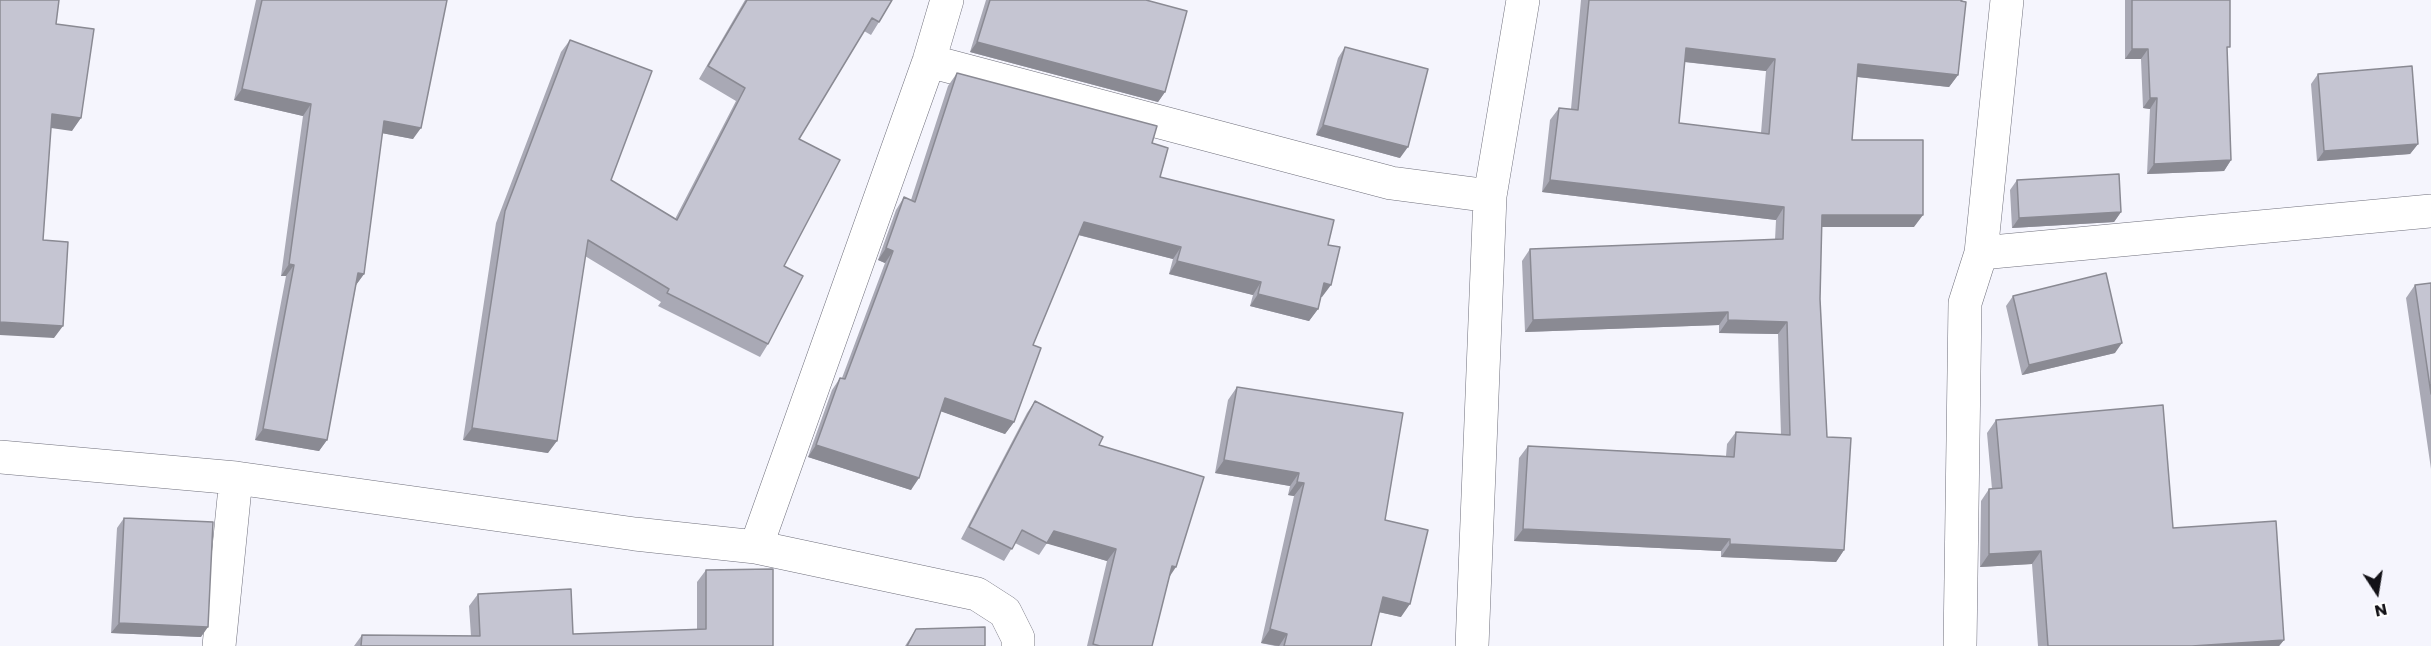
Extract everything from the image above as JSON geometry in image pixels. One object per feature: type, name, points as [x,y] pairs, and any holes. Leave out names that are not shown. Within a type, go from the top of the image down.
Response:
[{"type":"street","points":[[756,547],[929,60],[947,0]]},
{"type":"street","points":[[1472,646],[1490,196],[1523,0]]},
{"type":"street","points":[[1960,646],[1965,303],[1981,253],[2007,0]]},
{"type":"street","points":[[929,60],[1391,183],[1490,196]]},
{"type":"street","points":[[1981,253],[2431,211]]},
{"type":"street","points":[[0,457],[236,478],[635,534],[756,547],[977,594],[1005,612],[1018,638],[1018,646]]},
{"type":"street","points":[[219,646],[236,478]]},
{"type":"building","points":[[0,0],[59,0],[56,24],[94,29],[81,118],[52,114],[43,240],[68,242],[63,326],[0,322]]},
{"type":"building","points":[[262,0],[447,0],[421,128],[384,121],[364,274],[358,273],[327,440],[263,429],[294,265],[289,264],[311,104],[242,89]]},
{"type":"building","points":[[747,0],[892,0],[879,22],[872,18],[799,139],[840,160],[784,266],[803,276],[768,344],[667,293],[669,289],[588,240],[557,441],[472,428],[505,211],[570,40],[652,71],[611,180],[677,220],[745,88],[708,66]]},
{"type":"building","points":[[990,0],[1146,0],[1187,11],[1165,92],[977,42]]},
{"type":"building","points":[[1589,0],[1962,0],[1966,2],[1958,75],[1858,64],[1852,140],[1923,140],[1923,215],[1822,215],[1820,299],[1827,437],[1851,438],[1844,550],[1730,544],[1730,539],[1523,529],[1528,446],[1734,457],[1736,432],[1790,435],[1787,322],[1728,320],[1728,312],[1533,320],[1530,249],[1783,239],[1784,207],[1550,180],[1559,108],[1578,110]],"holes":[[[1686,48],[1775,59],[1769,134],[1679,123]]]},
{"type":"building","points":[[2132,0],[2230,0],[2230,47],[2227,47],[2231,160],[2154,164],[2157,98],[2150,98],[2148,49],[2132,49]]},
{"type":"building","points":[[1345,47],[1428,69],[1408,147],[1323,125]]},
{"type":"building","points":[[2412,66],[2418,144],[2324,151],[2318,74]]},
{"type":"building","points":[[957,73],[1157,126],[1152,143],[1168,148],[1160,177],[1334,220],[1328,245],[1340,247],[1331,285],[1324,283],[1318,309],[1258,294],[1261,282],[1177,261],[1181,247],[1084,222],[1033,345],[1041,348],[1014,422],[945,398],[919,478],[816,445],[840,378],[845,379],[893,251],[886,248],[904,197],[915,202]]},
{"type":"building","points":[[2119,174],[2121,212],[2019,218],[2017,180]]},
{"type":"building","points":[[2106,273],[2122,343],[2029,365],[2013,296]]},
{"type":"building","points":[[2431,283],[2431,394],[2415,285]]},
{"type":"building","points":[[1237,387],[1403,413],[1385,520],[1428,530],[1410,604],[1383,597],[1371,646],[1284,646],[1287,634],[1270,629],[1304,483],[1297,482],[1299,473],[1224,460]]},
{"type":"building","points":[[1035,401],[1103,437],[1099,445],[1204,477],[1176,567],[1172,566],[1152,646],[1093,644],[1116,549],[1054,531],[1047,543],[1022,530],[1012,549],[969,527]]},
{"type":"building","points":[[2163,405],[2173,528],[2276,521],[2284,640],[2192,646],[2048,646],[2041,551],[1989,554],[1989,489],[2002,488],[1996,420]]},
{"type":"building","points":[[124,518],[213,522],[208,627],[119,623]]},
{"type":"building","points":[[773,569],[773,646],[361,646],[362,635],[480,636],[478,594],[571,589],[573,634],[706,629],[706,570]]},
{"type":"building","points":[[985,627],[985,646],[907,646],[916,629]]}]
